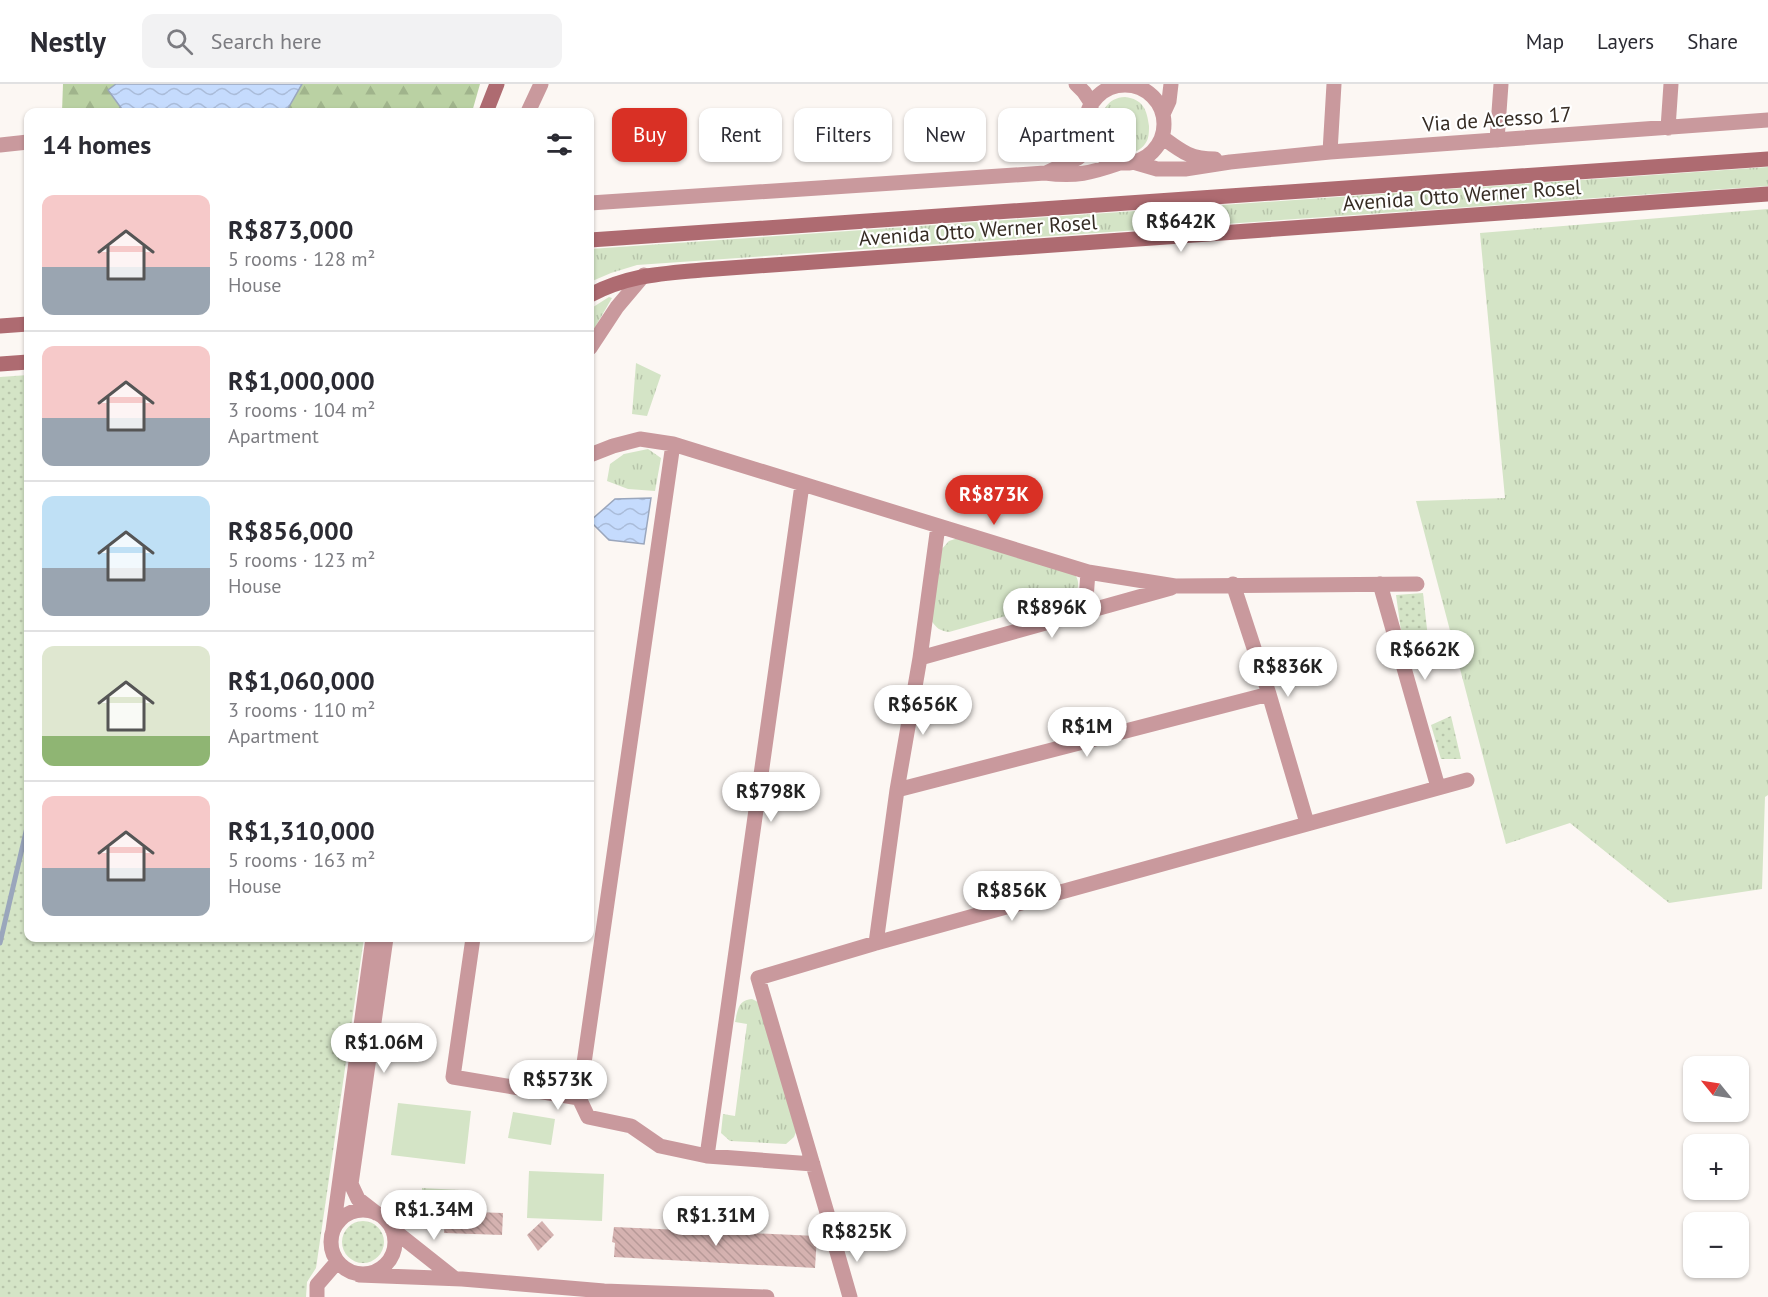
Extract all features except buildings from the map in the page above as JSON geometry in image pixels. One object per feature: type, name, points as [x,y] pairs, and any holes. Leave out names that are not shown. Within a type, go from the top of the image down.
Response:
[{"type":"street","points":[[488,108],[497,84]]},
{"type":"street","points":[[530,108],[541,84]]},
{"type":"street","points":[[1076,84],[1092,104]]},
{"type":"street","points":[[1163,114],[1169,101],[1171,84]]},
{"type":"street","points":[[1330,152],[1334,84]]},
{"type":"street","points":[[1497,140],[1502,84]]},
{"type":"street","points":[[1668,128],[1671,84]]},
{"type":"street","points":[[594,203],[1045,173],[1065,176],[1083,175],[1146,157],[1156,148],[1162,137],[1163,114],[1158,103],[1139,86],[1121,85],[1110,88],[1100,94],[1090,108]]},
{"type":"street","name":"Via de Acesso 17","points":[[1127,163],[1157,170],[1205,167],[1230,162],[1330,152],[1768,120]]},
{"type":"street","name":"Via de Acesso 17","points":[[1162,137],[1179,150],[1194,157],[1230,162]]},
{"type":"street","points":[[0,145],[24,142]]},
{"type":"street","name":"Avenida Otto Werner Rosel","points":[[594,240],[1768,159]]},
{"type":"street","points":[[1045,173],[1069,162]]},
{"type":"street","points":[[1121,162],[1127,163]]},
{"type":"street","name":"Avenida Otto Werner Rosel","points":[[594,293],[612,284],[644,275],[1768,194]]},
{"type":"street","points":[[594,343],[617,307],[644,275]]},
{"type":"street","points":[[0,326],[24,324]]},
{"type":"street","points":[[0,364],[24,362]]},
{"type":"street","points":[[594,453],[640,439],[673,444],[1088,572],[1175,586],[1417,584]]},
{"type":"street","points":[[673,444],[579,1098],[588,1117],[631,1126],[660,1146],[707,1156],[813,1164]]},
{"type":"street","points":[[707,1156],[802,485]]},
{"type":"street","points":[[876,943],[938,526]]},
{"type":"street","points":[[1084,612],[1088,572]]},
{"type":"street","points":[[1380,584],[1438,786]]},
{"type":"street","points":[[1233,585],[1269,694],[1307,823]]},
{"type":"street","points":[[920,658],[1175,586]]},
{"type":"street","points":[[897,790],[1269,694]]},
{"type":"street","points":[[731,984],[1438,786],[1467,780]]},
{"type":"street","points":[[372,942],[330,1241],[332,1252],[343,1268],[359,1275],[454,1278],[604,1294],[767,1297]]},
{"type":"street","points":[[385,942],[351,1184],[358,1199],[454,1278]]},
{"type":"street","points":[[472,942],[453,1077],[579,1098]]},
{"type":"street","points":[[758,978],[828,1216]]},
{"type":"street","points":[[333,1230],[346,1214],[366,1210],[376,1213]]},
{"type":"street","points":[[359,1275],[378,1271],[391,1257],[394,1248],[392,1229]]},
{"type":"street","points":[[833,1238],[850,1297]]},
{"type":"street","points":[[317,1297],[317,1285],[337,1262]]},
{"type":"green space","points":[[63,84],[480,84],[473,108],[62,108]]},
{"type":"green space","points":[[1125,97],[1136,100],[1143,106],[1147,115],[1148,138],[1145,144],[1136,151],[1136,108],[1106,108],[1117,98]]},
{"type":"green space","points":[[1768,167],[1768,186],[637,265],[594,280],[594,249]]},
{"type":"green space","points":[[1768,209],[1768,795],[1765,797],[1762,889],[1669,903],[1570,823],[1506,844],[1416,501],[1505,498],[1480,233]]},
{"type":"green space","points":[[609,297],[612,298],[594,329],[594,306]]},
{"type":"green space","points":[[636,363],[661,375],[647,416],[632,414]]},
{"type":"green space","points":[[24,375],[24,942],[363,942],[316,1268],[307,1282],[306,1297],[0,1297],[0,377]]},
{"type":"green space","points":[[648,449],[661,458],[655,491],[628,489],[607,481],[610,464],[624,454]]},
{"type":"green space","points":[[955,539],[1074,573],[1078,580],[1077,590],[1069,598],[949,632],[941,630],[931,620],[940,551],[949,541]]},
{"type":"green space","points":[[1423,593],[1428,638],[1402,638],[1396,595]]},
{"type":"green space","points":[[1451,716],[1461,759],[1441,759],[1431,725]]},
{"type":"green space","points":[[752,999],[760,1003],[796,1132],[786,1144],[730,1141],[721,1133],[723,1114],[735,1116],[747,1024],[735,1022],[737,1013],[744,1001]]},
{"type":"green space","points":[[398,1103],[471,1111],[465,1164],[391,1155]]},
{"type":"green space","points":[[513,1112],[555,1119],[551,1145],[508,1138]]},
{"type":"green space","points":[[529,1171],[604,1174],[602,1221],[527,1218]]},
{"type":"green space","points":[[422,1188],[460,1190],[460,1207],[423,1206]]},
{"type":"green space","points":[[363,1221],[378,1227],[384,1242],[378,1257],[363,1263],[348,1257],[342,1242],[348,1227]]},
{"type":"green space","points":[[883,1227],[887,1235],[883,1243],[876,1246],[861,1236],[865,1228]]},
{"type":"water","points":[[116,84],[302,84],[288,108],[121,108],[108,90]]},
{"type":"water","points":[[651,498],[644,544],[609,540],[594,525],[594,517],[615,499]]},
{"type":"waterway","points":[[0,943],[24,840]]}]
